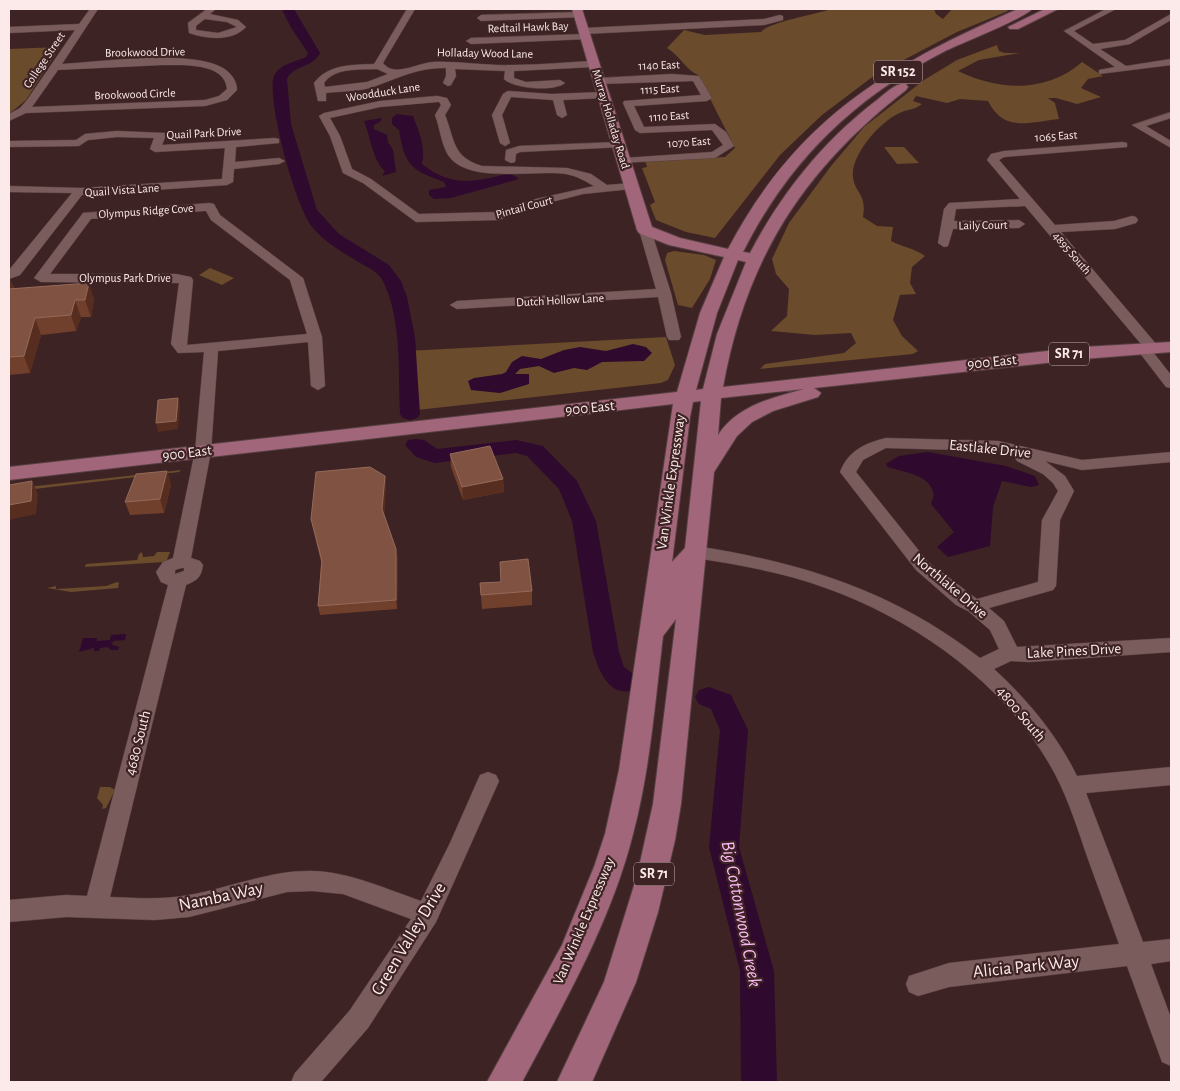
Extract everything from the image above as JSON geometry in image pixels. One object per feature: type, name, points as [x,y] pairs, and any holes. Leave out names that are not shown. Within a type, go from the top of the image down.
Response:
[{"type":"main road","name":"Van Winkle Expressway","points":[[504,1082],[574,953],[609,867],[631,778],[684,397],[708,311],[732,254],[770,189],[805,148],[839,115],[909,65],[958,40],[1027,9]]},
{"type":"main road","points":[[944,61],[1053,9]]},
{"type":"main road","name":"Murray Holladay Road","points":[[578,12],[645,230]]},
{"type":"main road","name":"Van Winkle Expressway","points":[[574,1082],[618,990],[640,926],[656,865],[666,804],[712,394],[733,308],[753,258],[782,208],[815,166],[880,102],[913,80]]},
{"type":"main road","points":[[645,230],[675,242],[753,258]]},
{"type":"main road","name":"900 East","points":[[9,473],[1038,357],[1171,347]]},
{"type":"main road","name":"SR 71","points":[[704,473],[729,433],[750,416],[768,406],[864,376]]},
{"type":"main road","points":[[651,635],[671,607],[675,580],[681,564],[695,552],[682,536],[679,517],[681,500],[673,466]]},
{"type":"street","name":"College Street","points":[[9,118],[24,110],[94,9]]},
{"type":"street","points":[[203,16],[229,20],[242,27],[236,31],[220,34],[199,34],[192,31],[191,25],[212,9]]},
{"type":"street","points":[[397,74],[378,66],[380,57],[411,9]]},
{"type":"street","points":[[1112,9],[1068,31],[1124,69]]},
{"type":"street","points":[[481,18],[578,12]]},
{"type":"street","points":[[1092,47],[1124,43],[1169,14]]},
{"type":"street","name":"Redtail Hawk Bay","points":[[471,41],[764,22],[780,18]]},
{"type":"street","points":[[9,30],[82,27]]},
{"type":"street","points":[[1102,72],[1171,62]]},
{"type":"street","name":"Brookwood Drive","points":[[55,67],[191,64],[217,69],[230,80]]},
{"type":"street","points":[[448,83],[451,76],[450,64]]},
{"type":"street","name":"Holladay Wood Lane","points":[[378,66],[332,73],[320,81],[321,95],[369,85],[413,68],[450,64],[512,68],[594,64]]},
{"type":"street","points":[[557,70],[560,83],[562,115]]},
{"type":"street","points":[[509,71],[509,79],[514,82],[528,84],[560,83]]},
{"type":"street","name":"1140 East","points":[[599,81],[696,78],[707,98]]},
{"type":"street","name":"Brookwood Circle","points":[[24,110],[205,103],[229,94],[232,86],[230,80]]},
{"type":"street","points":[[505,143],[497,115],[508,94],[560,97],[603,94]]},
{"type":"street","name":"1115 East","points":[[633,116],[628,103],[707,98]]},
{"type":"street","name":"Woodduck Lane","points":[[416,218],[367,181],[347,171],[335,136],[324,116],[380,104],[442,100],[446,105],[440,114],[452,148],[455,155],[467,166],[488,170],[560,169],[578,174],[604,188]]},
{"type":"street","points":[[1171,115],[1137,125],[1171,145]]},
{"type":"street","name":"1110 East","points":[[633,116],[640,130],[715,127]]},
{"type":"street","name":"1070 East","points":[[624,161],[716,155],[729,146],[715,127]]},
{"type":"street","name":"Quail Park Drive","points":[[9,144],[79,143],[86,136],[125,134],[161,136],[155,149],[275,141]]},
{"type":"street","name":"Quail Vista Lane","points":[[9,274],[16,272],[80,192],[228,182],[231,145]]},
{"type":"street","points":[[511,160],[510,152],[519,150],[619,145]]},
{"type":"street","name":"1065 East","points":[[993,158],[1004,154],[1123,145]]},
{"type":"street","name":"4895 South","points":[[993,158],[994,162],[1052,229],[1148,348],[1171,384]]},
{"type":"street","points":[[229,166],[279,161]]},
{"type":"street","name":"Pintail Court","points":[[416,218],[500,216],[540,201],[604,188],[631,186]]},
{"type":"street","points":[[9,189],[75,190],[80,192]]},
{"type":"street","points":[[944,243],[950,209],[954,206],[1028,202]]},
{"type":"street","name":"Olympus Ridge Cove","points":[[87,216],[210,206],[215,217],[296,278],[314,337],[318,386]]},
{"type":"street","name":"Olympus Park Drive","points":[[87,216],[41,278],[182,278],[188,283],[178,344],[183,350],[211,348]]},
{"type":"street","points":[[1052,229],[1111,226],[1132,220]]},
{"type":"street","name":"Laily Court","points":[[948,225],[1019,224]]},
{"type":"street","name":"Murray Holladay Road","points":[[645,230],[664,293],[674,337]]},
{"type":"street","name":"Dutch Hollow Lane","points":[[457,305],[664,293]]},
{"type":"street","points":[[211,348],[314,337]]},
{"type":"street","name":"4680 South","points":[[96,905],[180,571],[204,451],[211,348]]},
{"type":"street","name":"Eastlake Drive","points":[[848,472],[850,467],[866,450],[886,443],[915,442],[1021,450],[1070,464],[1082,465],[1171,456]]},
{"type":"street","points":[[971,446],[1034,462],[1053,474],[1065,486],[1066,491],[1051,520],[1047,586],[975,606]]},
{"type":"street","name":"Northlake Drive","points":[[848,472],[915,558],[963,600],[975,606],[997,626],[1011,654]]},
{"type":"street","name":"4800 South","points":[[695,552],[728,556],[770,565],[860,594],[919,623],[980,667],[1022,711],[1040,733],[1072,785],[1171,1053]]},
{"type":"street","name":"Lake Pines Drive","points":[[980,667],[1011,654],[1029,655],[1167,645]]},
{"type":"street","points":[[1072,785],[1171,776]]},
{"type":"street","name":"Green Valley Drive","points":[[304,1082],[359,1019],[411,944],[463,844],[488,781]]},
{"type":"street","name":"Namba Way","points":[[9,911],[96,905],[155,909],[189,906],[287,882],[312,881],[343,884],[428,914]]},
{"type":"street","name":"Alicia Park Way","points":[[918,984],[949,975],[1171,950]]},
{"type":"shaded area","points":[[831,9],[934,9],[936,14],[943,19],[952,9],[1006,9],[1008,11],[957,32],[875,75],[822,115],[780,155],[715,238],[686,232],[656,220],[650,205],[655,202],[642,168],[647,167],[645,161],[725,157],[735,148],[698,75],[667,48],[684,30],[705,35],[761,32],[772,25]]},
{"type":"shaded area","points":[[997,45],[999,51],[1020,53],[979,60],[958,71],[990,82],[1022,86],[1054,79],[1082,62],[1103,76],[1088,79],[1081,88],[1101,97],[1077,104],[1056,98],[1048,98],[1055,103],[1059,119],[1018,123],[1002,118],[994,111],[988,101],[960,99],[947,103],[916,96],[913,101],[922,104],[894,116],[885,122],[869,139],[853,168],[854,183],[862,198],[863,217],[877,226],[893,227],[891,241],[925,256],[912,267],[910,283],[916,294],[900,295],[893,320],[902,336],[918,351],[913,354],[760,369],[765,364],[844,353],[856,343],[851,333],[815,335],[771,331],[787,316],[789,289],[776,274],[772,259],[789,223],[831,166],[864,127],[924,80],[957,60]]},
{"type":"shaded area","points":[[60,47],[26,100],[9,114],[9,49]]},
{"type":"shaded area","points":[[397,114],[413,116],[420,134],[423,152],[422,164],[433,172],[443,177],[464,181],[486,179],[510,173],[519,179],[451,198],[434,199],[429,195],[429,190],[446,187],[444,182],[424,174],[411,165],[404,152],[399,130],[392,124],[392,118]]},
{"type":"shaded area","points":[[382,118],[380,122],[374,125],[374,129],[387,135],[388,142],[393,150],[396,172],[382,176],[385,171],[375,155],[364,121]]},
{"type":"shaded area","points":[[884,147],[904,147],[919,163],[897,164]]},
{"type":"shaded area","points":[[674,251],[704,255],[716,260],[710,279],[692,308],[678,305],[665,260],[667,253]]},
{"type":"shaded area","points":[[210,268],[234,278],[222,285],[199,275]]},
{"type":"shaded area","points":[[666,337],[675,365],[668,380],[661,383],[408,411],[407,351]]},
{"type":"shaded area","points":[[633,344],[646,347],[652,353],[644,361],[602,362],[587,370],[574,368],[554,373],[539,366],[520,369],[515,374],[529,374],[529,384],[500,393],[471,390],[468,381],[474,378],[502,374],[506,372],[512,362],[522,356],[541,359],[564,350],[580,347],[606,351]]},
{"type":"shaded area","points":[[928,452],[1006,466],[1035,476],[1039,485],[1031,487],[1002,481],[993,507],[990,546],[948,557],[937,547],[954,532],[931,504],[934,495],[930,486],[921,477],[888,467],[886,464],[899,456]]},
{"type":"shaded area","points":[[181,470],[179,472],[9,492],[9,489]]},
{"type":"shaded area","points":[[142,552],[143,557],[154,556],[157,552],[170,552],[165,562],[85,567],[86,564],[137,560]]},
{"type":"shaded area","points":[[119,583],[118,588],[71,592],[47,588],[56,586],[56,589],[106,586]]},
{"type":"shaded area","points":[[126,634],[125,640],[113,641],[112,645],[119,647],[118,650],[111,650],[108,647],[100,648],[99,651],[94,651],[94,648],[79,652],[83,638],[97,638],[97,641],[110,640],[111,635]]},
{"type":"shaded area","points":[[100,787],[110,787],[115,790],[106,808],[102,809],[103,805],[97,798]]},
{"type":"building","points":[[89,283],[85,300],[75,300],[71,315],[35,318],[24,356],[9,357],[9,289]]},
{"type":"building","points":[[178,398],[176,421],[156,423],[158,400]]},
{"type":"building","points":[[490,446],[503,479],[462,487],[450,454]]},
{"type":"building","points":[[370,467],[385,476],[382,509],[396,549],[396,600],[318,606],[322,561],[311,519],[316,472]]},
{"type":"building","points":[[167,471],[160,499],[125,502],[136,474]]},
{"type":"building","points":[[32,481],[31,501],[9,505],[9,485]]},
{"type":"building","points":[[528,559],[532,591],[481,595],[480,583],[501,582],[500,562]]},
{"type":"waterway","name":"Big Cottonwood Creek","points":[[288,9],[296,26],[314,53],[311,59],[284,71],[280,79],[284,124],[309,210],[319,225],[340,243],[381,267],[392,281],[403,316],[406,337],[410,414]]},
{"type":"waterway","name":"Big Cottonwood Creek","points":[[416,445],[424,452],[435,456],[516,446],[535,451],[569,486],[584,521],[606,652],[613,673],[626,683]]},
{"type":"waterway","name":"Big Cottonwood Creek","points":[[709,697],[721,702],[734,730],[724,847],[757,971],[759,1082]]}]
